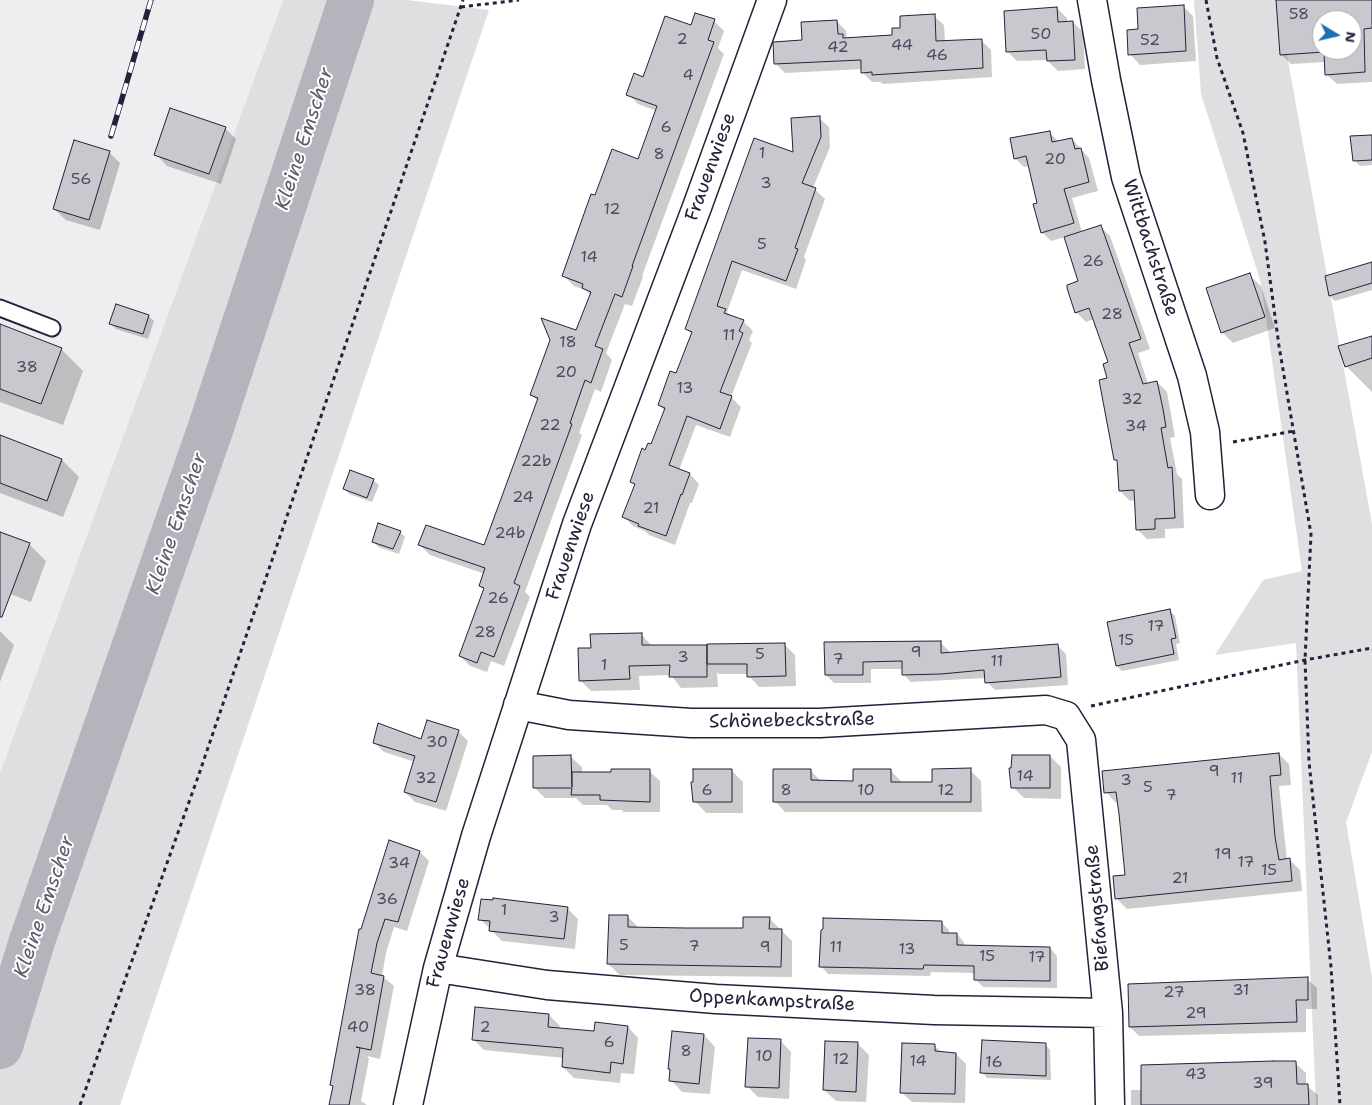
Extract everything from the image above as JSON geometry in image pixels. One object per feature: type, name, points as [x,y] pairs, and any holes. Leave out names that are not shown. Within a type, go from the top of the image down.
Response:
[{"type":"street","name":"Frauenwiese","points":[[408,1105],[438,968],[476,836],[577,524],[697,206],[772,0]]},
{"type":"street","name":"Wittbachstraße","points":[[1092,0],[1126,176],[1192,376],[1204,432],[1210,495]]},
{"type":"street","name":"Schönebeckstraße","points":[[518,705],[570,716],[691,723],[820,723],[1046,710],[1066,716]]},
{"type":"street","name":"Biefangstraße","points":[[1066,716],[1081,740],[1108,1013],[1110,1105]]},
{"type":"street","name":"Oppenkampstraße","points":[[438,968],[546,985],[716,999],[934,1010],[1108,1013]]},
{"type":"lane","points":[[0,308],[52,328]]},
{"type":"path","points":[[80,1105],[211,740],[463,0]]},
{"type":"path","points":[[461,7],[519,0]]},
{"type":"path","points":[[1206,0],[1217,58],[1244,133],[1265,242],[1279,346],[1311,534],[1305,660],[1309,762],[1331,967],[1340,1105]]},
{"type":"path","points":[[1206,446],[1294,431]]},
{"type":"path","points":[[1066,716],[1095,704],[1305,660],[1372,648]]},
{"type":"shaded area","points":[[0,0],[283,0],[0,773]]},
{"type":"shaded area","points":[[283,0],[407,0],[489,10],[120,1105],[0,1105],[0,773]]},
{"type":"shaded area","points":[[1194,0],[1277,0],[1372,524],[1372,752],[1346,822],[1372,977],[1372,1105],[1316,1105],[1296,643],[1215,655],[1263,580],[1302,571],[1261,283],[1201,94]]},
{"type":"building","points":[[1276,0],[1372,0],[1372,28],[1364,29],[1365,72],[1325,75],[1324,60],[1362,60],[1362,10],[1312,10],[1312,53],[1280,55]]},
{"type":"building","points":[[1184,5],[1186,51],[1128,55],[1127,30],[1138,29],[1137,8]]},
{"type":"building","points":[[1057,7],[1058,22],[1073,21],[1075,60],[1047,61],[1046,50],[1006,52],[1004,11]]},
{"type":"building","points":[[695,13],[715,19],[708,40],[714,42],[622,297],[615,294],[595,346],[603,349],[591,383],[585,380],[570,423],[572,424],[514,583],[520,586],[494,657],[481,652],[477,663],[459,656],[484,588],[479,586],[485,568],[418,545],[426,525],[484,545],[538,398],[530,395],[550,340],[541,318],[576,330],[591,292],[582,288],[583,284],[562,276],[591,194],[595,195],[612,149],[638,159],[657,106],[626,95],[634,73],[643,77],[665,16],[691,25]]},
{"type":"building","points":[[935,14],[936,41],[982,39],[983,68],[872,75],[872,72],[861,73],[861,60],[774,64],[773,42],[802,40],[801,22],[837,20],[838,34],[843,34],[843,38],[892,35],[892,28],[900,28],[900,16]]},
{"type":"building","points":[[170,108],[226,127],[209,174],[154,155]]},
{"type":"building","points":[[820,116],[821,137],[802,183],[816,188],[795,248],[798,249],[786,281],[732,261],[717,306],[726,309],[724,313],[744,320],[739,331],[743,333],[720,392],[732,396],[720,429],[687,416],[669,465],[690,473],[666,536],[638,526],[639,524],[622,517],[635,484],[630,482],[642,448],[645,450],[648,443],[651,444],[665,408],[658,405],[670,371],[676,373],[692,332],[685,329],[754,138],[793,152],[791,118]]},
{"type":"building","points":[[1050,131],[1052,142],[1072,138],[1075,149],[1081,148],[1089,182],[1064,189],[1074,223],[1041,233],[1033,204],[1037,203],[1026,156],[1014,159],[1010,138]]},
{"type":"building","points":[[1372,135],[1372,160],[1353,161],[1350,136]]},
{"type":"building","points":[[74,140],[110,151],[89,220],[53,209]]},
{"type":"building","points":[[1101,225],[1141,339],[1129,343],[1143,384],[1157,381],[1163,409],[1166,427],[1161,428],[1168,468],[1172,467],[1175,518],[1155,519],[1155,529],[1136,530],[1134,490],[1119,491],[1117,460],[1114,460],[1099,380],[1107,378],[1103,364],[1108,362],[1089,308],[1075,313],[1067,288],[1067,285],[1078,281],[1064,237]]},
{"type":"building","points":[[1372,262],[1372,283],[1329,296],[1325,276]]},
{"type":"building","points":[[1250,273],[1265,317],[1221,333],[1206,288]]},
{"type":"building","points":[[116,304],[149,315],[143,334],[109,324]]},
{"type":"building","points":[[0,324],[62,348],[41,404],[0,389]]},
{"type":"building","points":[[1372,336],[1372,358],[1345,367],[1338,346]]},
{"type":"building","points":[[0,435],[62,459],[47,501],[0,483]]},
{"type":"building","points":[[350,470],[374,479],[367,498],[343,489]]},
{"type":"building","points":[[378,523],[401,531],[393,549],[372,542]]},
{"type":"building","points":[[0,532],[30,543],[2,617],[0,617]]},
{"type":"building","points":[[1170,609],[1176,638],[1171,639],[1174,654],[1116,666],[1107,622]]},
{"type":"building","points":[[642,633],[642,645],[707,645],[707,677],[669,677],[670,665],[629,666],[630,679],[579,681],[578,648],[591,648],[590,634]]},
{"type":"building","points":[[941,641],[941,653],[1058,644],[1061,677],[985,683],[984,670],[902,675],[902,661],[863,662],[863,675],[825,675],[824,642]]},
{"type":"building","points":[[785,643],[786,676],[747,677],[747,664],[707,664],[707,644]]},
{"type":"building","points":[[427,720],[459,730],[436,802],[404,792],[415,756],[373,743],[378,723],[421,739]]},
{"type":"building","points":[[1279,753],[1281,775],[1270,776],[1275,837],[1279,860],[1290,858],[1292,881],[1115,899],[1113,876],[1125,875],[1119,814],[1116,792],[1104,793],[1102,771]]},
{"type":"building","points":[[571,755],[572,787],[572,772],[650,769],[650,802],[600,800],[600,795],[571,795],[572,788],[533,788],[533,756]]},
{"type":"building","points":[[1012,755],[1050,755],[1050,788],[1011,788],[1009,768],[1011,768]]},
{"type":"building","points":[[971,768],[971,802],[773,802],[773,769],[811,769],[811,780],[853,781],[853,769],[891,769],[891,782],[932,782],[932,769]]},
{"type":"building","points":[[693,769],[732,769],[732,802],[693,802],[691,782],[693,782]]},
{"type":"building","points":[[389,840],[420,851],[398,922],[385,919],[377,943],[371,973],[384,976],[371,1050],[356,1047],[360,1048],[349,1105],[329,1105],[333,1086],[330,1085],[359,929],[361,929]]},
{"type":"building","points":[[493,898],[568,907],[564,939],[489,931],[490,921],[478,920],[481,899],[493,900]]},
{"type":"building","points":[[609,915],[628,915],[628,927],[686,928],[743,928],[743,917],[770,917],[769,929],[782,929],[781,967],[607,964]]},
{"type":"building","points":[[823,918],[942,921],[942,933],[957,933],[957,945],[1050,947],[1050,981],[974,980],[974,966],[924,965],[923,969],[819,967]]},
{"type":"building","points":[[1308,977],[1308,1000],[1296,1000],[1297,1022],[1129,1027],[1128,984]]},
{"type":"building","points":[[475,1007],[549,1014],[548,1027],[594,1031],[595,1022],[628,1026],[623,1064],[611,1062],[610,1073],[562,1067],[563,1048],[472,1040]]},
{"type":"building","points":[[672,1031],[704,1034],[699,1084],[669,1081],[670,1069],[668,1069]]},
{"type":"building","points":[[748,1038],[781,1039],[779,1088],[745,1087]]},
{"type":"building","points":[[982,1040],[1046,1043],[1046,1076],[980,1073]]},
{"type":"building","points":[[825,1041],[858,1042],[856,1092],[823,1090]]},
{"type":"building","points":[[902,1043],[935,1044],[935,1051],[956,1053],[955,1094],[900,1093]]},
{"type":"building","points":[[1296,1061],[1297,1084],[1308,1084],[1309,1105],[1141,1105],[1141,1065]]},
{"type":"waterway","name":"Kleine Emscher","points":[[0,1046],[32,941],[210,430],[351,0]]},
{"type":"railway","points":[[111,136],[151,0]]}]
